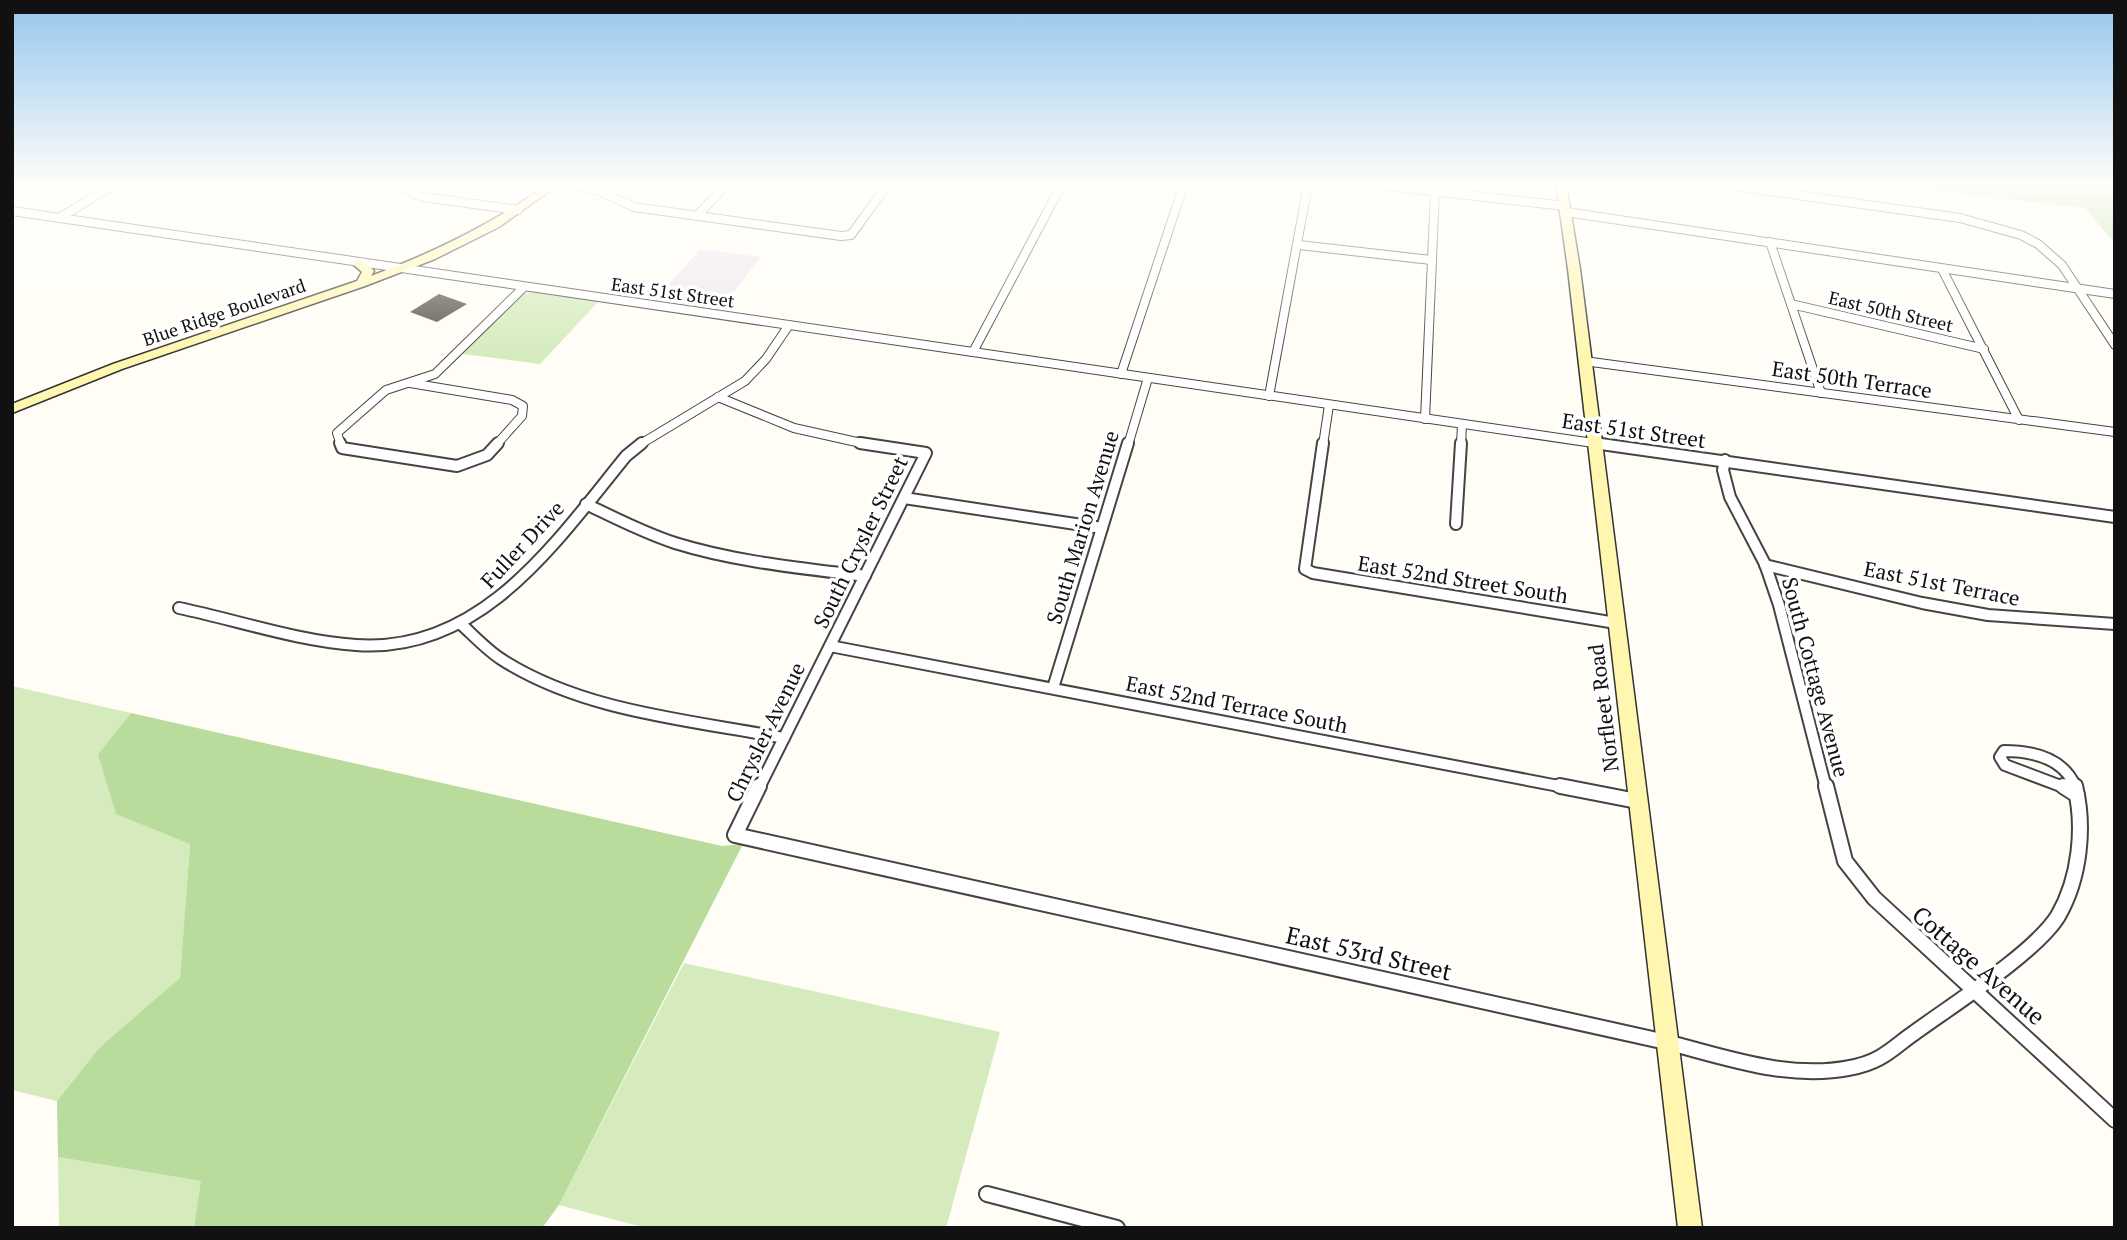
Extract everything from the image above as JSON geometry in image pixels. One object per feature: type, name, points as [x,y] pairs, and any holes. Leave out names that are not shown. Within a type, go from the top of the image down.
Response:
[{"type":"street","name":"East 51st Street","points":[[218,242],[2115,517]]},
{"type":"street","name":"Blue Ridge Boulevard","points":[[12,409],[121,365],[402,270],[462,242]]},
{"type":"street","points":[[973,352],[1031,242]]},
{"type":"street","points":[[1121,374],[1165,242]]},
{"type":"street","points":[[1269,396],[1299,242]]},
{"type":"street","points":[[1425,419],[1432,242]]},
{"type":"street","name":"Norfleet Road","points":[[1569,242],[1690,1228]]},
{"type":"street","points":[[1821,393],[1770,242],[2115,294]]},
{"type":"street","points":[[2031,242],[2050,253],[2115,345]]},
{"type":"street","points":[[1299,245],[1431,260]]},
{"type":"street","points":[[358,263],[368,271],[361,284]]},
{"type":"street","points":[[1942,269],[2019,419]]},
{"type":"street","points":[[410,383],[512,400],[523,406],[522,415],[487,455],[457,466],[342,448],[337,433],[376,396],[410,383],[435,374],[524,287]]},
{"type":"street","name":"East 50th Street","points":[[1791,304],[1984,349]]},
{"type":"street","name":"Fuller Drive","points":[[179,608],[358,645],[413,640],[461,624],[487,609],[516,585],[646,437],[736,388],[757,371],[789,325]]},
{"type":"street","name":"East 50th Terrace","points":[[1584,361],[2115,432]]},
{"type":"street","name":"South Marion Avenue","points":[[1053,688],[1148,378]]},
{"type":"street","name":"South Crysler Street","points":[[718,397],[754,416],[798,432],[925,455],[830,646]]},
{"type":"street","name":"East 52nd Street South","points":[[1329,405],[1305,569],[1313,573],[1616,623]]},
{"type":"street","points":[[1456,524],[1462,424]]},
{"type":"street","name":"South Cottage Avenue","points":[[1725,460],[1723,471],[1731,501],[1765,565],[1779,605],[1836,829]]},
{"type":"street","points":[[904,498],[1102,528]]},
{"type":"street","points":[[586,503],[636,529],[688,547],[740,558],[865,576]]},
{"type":"street","name":"East 51st Terrace","points":[[1765,565],[1922,603],[1988,615],[2115,624]]},
{"type":"street","points":[[461,624],[501,659],[563,689],[609,702],[784,738]]},
{"type":"street","name":"East 52nd Terrace South","points":[[830,646],[1637,801]]},
{"type":"street","name":"Chrysler Avenue","points":[[735,835],[830,646]]},
{"type":"street","points":[[2014,750],[2051,760],[2068,773],[2077,795],[2063,786],[2018,772],[2005,765],[2000,757],[2004,751],[2014,750]]},
{"type":"street","name":"East 53rd Street","points":[[735,835],[1666,1042],[1775,1069],[1812,1072],[1847,1069],[1875,1060],[1975,991],[2037,939],[2059,915],[2075,872],[2080,839],[2077,795]]},
{"type":"street","name":"Cottage Avenue","points":[[1836,829],[1845,862],[1866,893],[1904,932],[1975,991],[2115,1120]]},
{"type":"street","points":[[987,1194],[1117,1228]]},
{"type":"shaded area","points":[[700,249],[761,257],[718,311],[654,302]]},
{"type":"green space","points":[[534,291],[599,301],[540,364],[463,354],[522,294]]},
{"type":"green space","points":[[12,686],[131,713],[98,754],[190,844],[180,979],[99,1048],[57,1101],[12,1090]]},
{"type":"green space","points":[[131,713],[722,846],[743,844],[559,1205],[542,1228],[194,1228],[201,1181],[58,1157],[57,1101],[99,1048],[180,978],[190,844],[116,814],[98,754]]},
{"type":"green space","points":[[684,963],[1000,1032],[946,1228],[646,1228],[559,1205]]},
{"type":"green space","points":[[58,1157],[202,1181],[194,1228],[59,1228]]},
{"type":"building","points":[[439,294],[467,304],[437,322],[410,312]]}]
